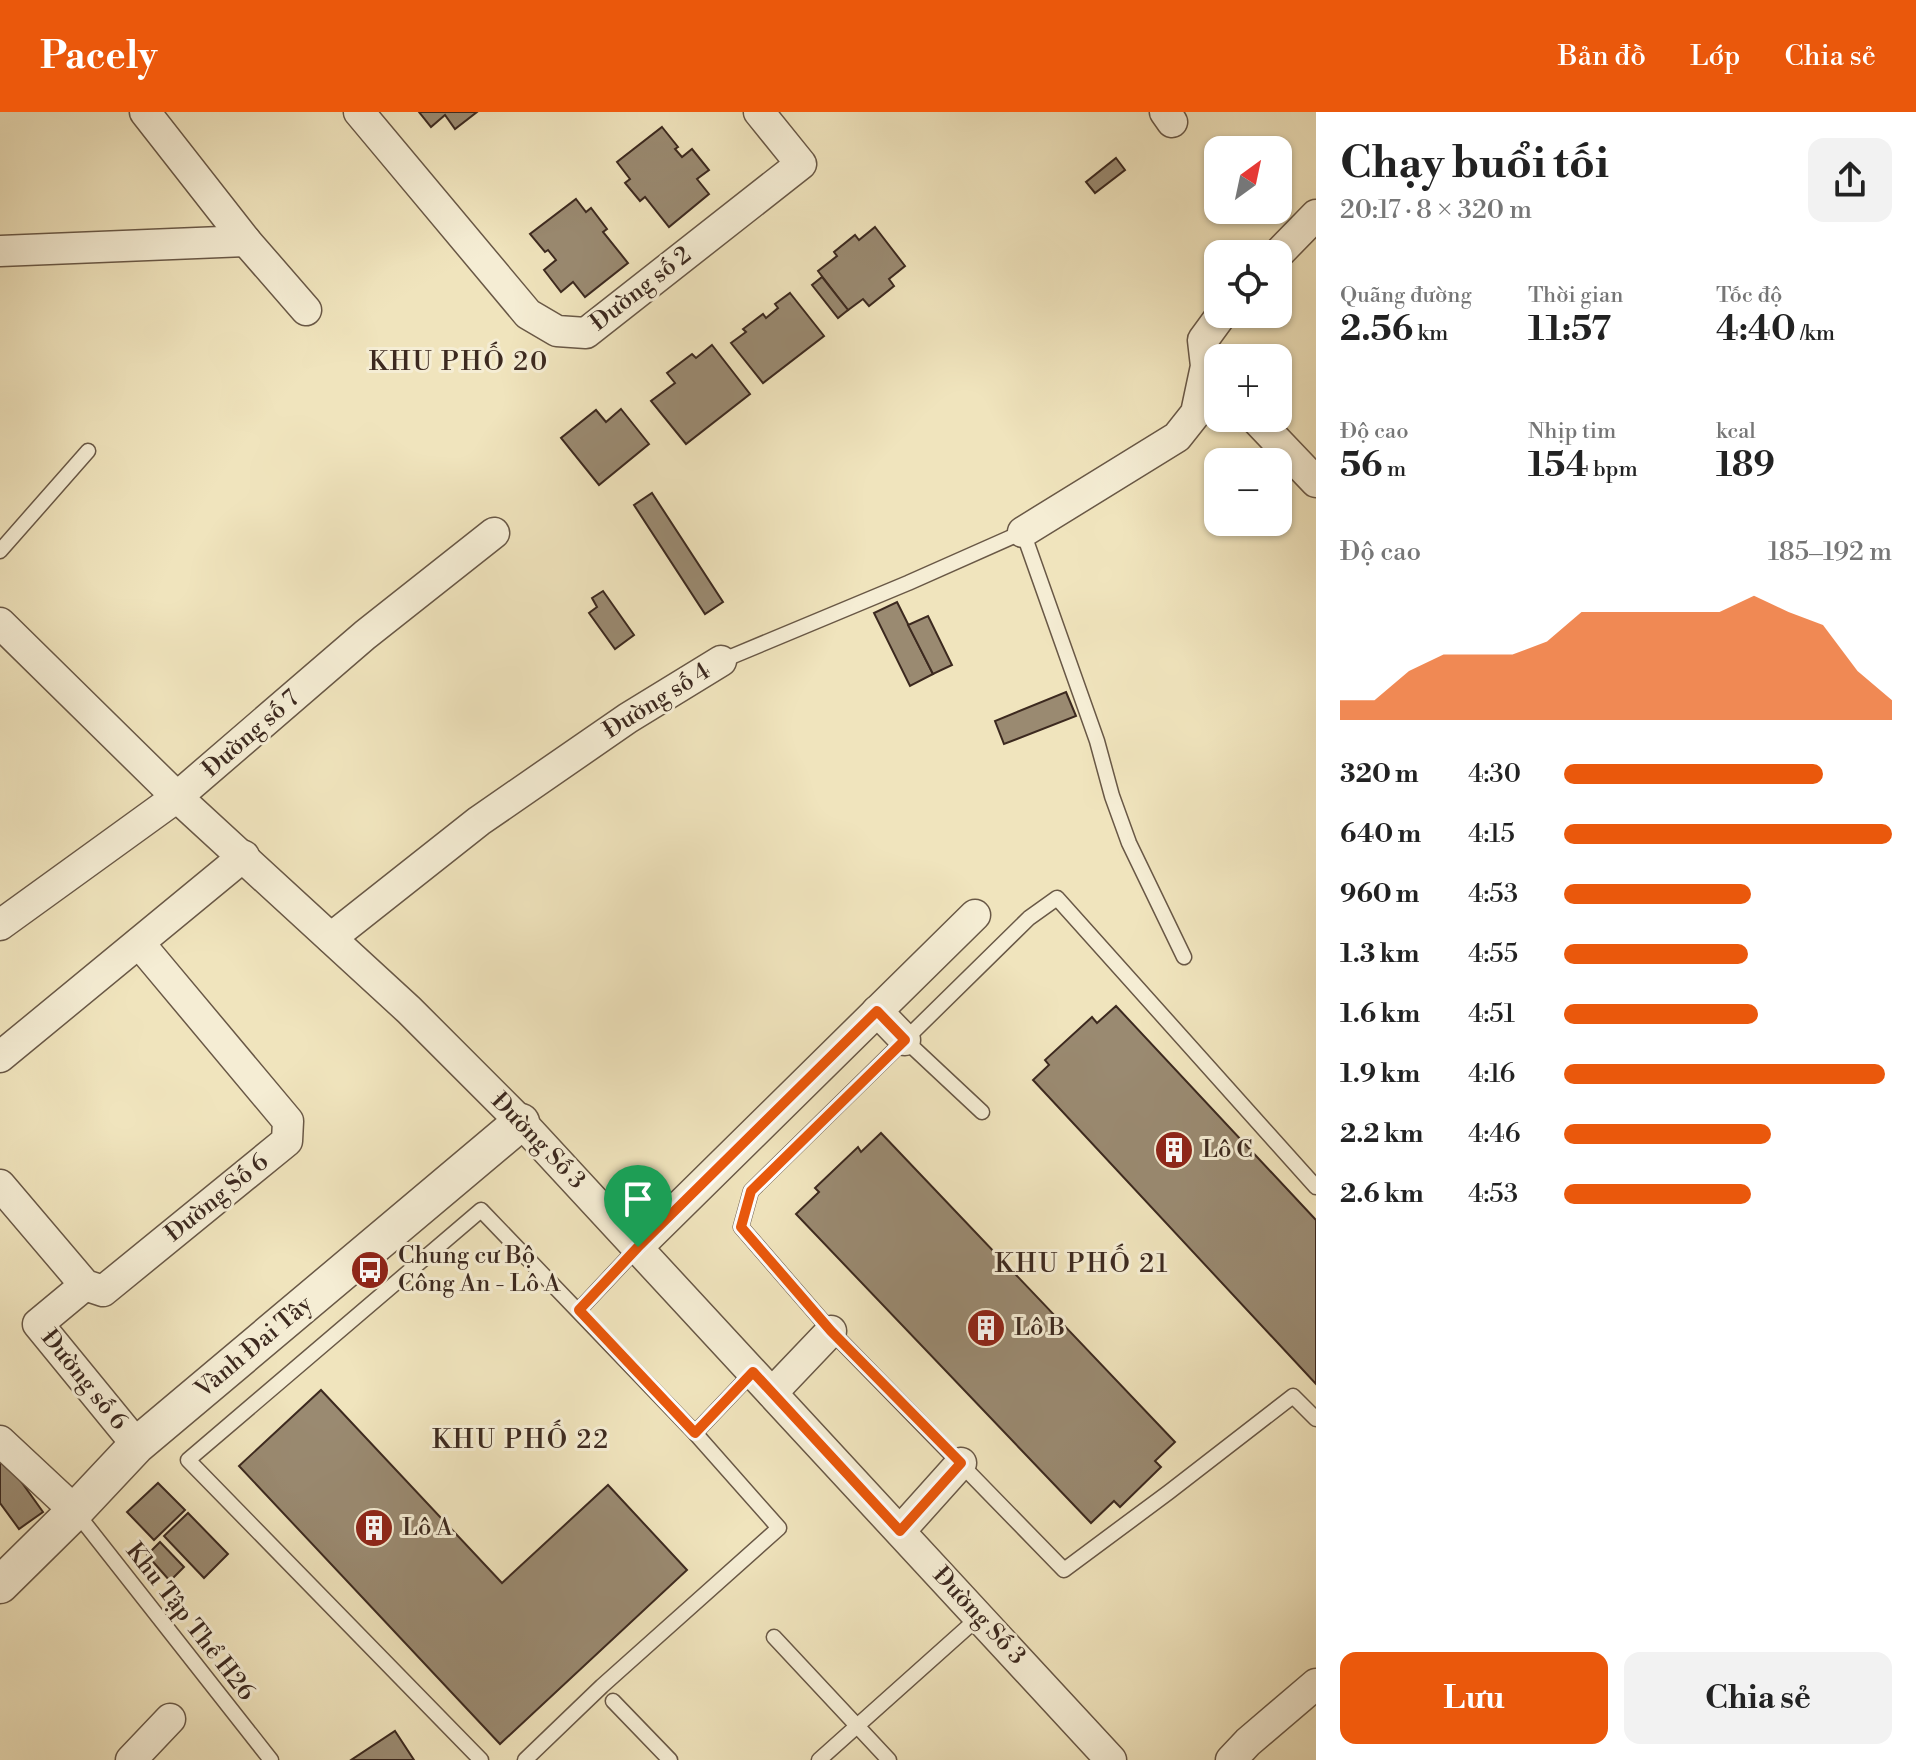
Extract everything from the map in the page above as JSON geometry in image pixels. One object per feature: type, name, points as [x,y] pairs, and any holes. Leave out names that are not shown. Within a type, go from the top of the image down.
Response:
[{"type":"street","points":[[145,112],[246,241],[306,310]]},
{"type":"street","name":"Đường số 2","points":[[359,112],[528,314],[557,331],[586,333],[801,164],[759,112]]},
{"type":"street","points":[[1292,240],[1316,215]]},
{"type":"street","points":[[0,251],[246,241]]},
{"type":"street","points":[[1023,532],[1177,437],[1196,413],[1204,393]]},
{"type":"street","points":[[1268,432],[1316,482]]},
{"type":"street","name":"Đường số 7","points":[[0,925],[177,797],[365,635],[494,533]]},
{"type":"street","name":"Đường Số 3","points":[[0,623],[177,797],[409,1010],[521,1122],[1111,1760]]},
{"type":"street","name":"Đường số 4","points":[[331,938],[479,821],[628,718],[721,661]]},
{"type":"street","points":[[0,1057],[244,856]]},
{"type":"street","points":[[638,1247],[975,915]]},
{"type":"street","name":"Đường Số 6","points":[[85,1285],[103,1291],[287,1141],[288,1121],[139,943]]},
{"type":"street","points":[[877,1011],[905,1040]]},
{"type":"street","name":"Vành Đai Tây","points":[[0,1585],[137,1445],[521,1122]]},
{"type":"street","points":[[0,1187],[85,1285]]},
{"type":"street","name":"Đường số 6","points":[[85,1285],[38,1324],[137,1445]]},
{"type":"street","points":[[763,1383],[831,1331]]},
{"type":"street","points":[[0,1441],[75,1511]]},
{"type":"street","points":[[900,1531],[961,1463]]},
{"type":"street","points":[[1231,1760],[1316,1684]]},
{"type":"street","points":[[131,1760],[170,1719]]},
{"type":"lane","points":[[0,551],[88,451]]},
{"type":"lane","name":"Đường số 4","points":[[721,661],[1023,532]]},
{"type":"lane","points":[[1023,532],[1097,741],[1129,843],[1184,957]]},
{"type":"lane","points":[[1316,1187],[1057,898],[1029,918],[751,1191],[741,1227],[831,1331],[1064,1570],[1293,1396],[1316,1419]]},
{"type":"lane","points":[[905,1040],[982,1112]]},
{"type":"lane","points":[[481,1760],[188,1460],[481,1210],[695,1433],[779,1528],[602,1686],[525,1760]]},
{"type":"lane","points":[[579,1310],[638,1247]]},
{"type":"lane","points":[[695,1433],[763,1383]]},
{"type":"lane","name":"Khu Tập Thể H26","points":[[75,1511],[271,1760]]},
{"type":"lane","points":[[819,1760],[979,1617]]},
{"type":"lane","points":[[774,1637],[889,1760]]},
{"type":"lane","points":[[613,1701],[670,1760]]},
{"type":"building","points":[[419,112],[477,112],[455,129],[445,115],[431,127]]},
{"type":"building","points":[[662,127],[682,157],[692,149],[709,170],[697,179],[709,194],[669,227],[645,197],[640,201],[625,183],[630,179],[617,162]]},
{"type":"building","points":[[1116,158],[1125,170],[1095,193],[1086,182]]},
{"type":"building","points":[[576,199],[586,212],[591,208],[607,229],[603,232],[628,263],[585,297],[573,282],[561,292],[544,270],[556,260],[530,234]]},
{"type":"building","points":[[875,227],[905,266],[889,279],[894,286],[869,306],[863,299],[848,310],[818,271],[837,256],[834,252],[855,235],[859,240]]},
{"type":"building","points":[[822,277],[848,310],[838,318],[812,285]]},
{"type":"building","points":[[790,293],[824,336],[763,383],[731,343],[763,314],[766,318],[778,308],[775,304]]},
{"type":"building","points":[[712,345],[750,394],[686,444],[651,401],[675,383],[667,373],[692,354],[696,358]]},
{"type":"building","points":[[621,409],[649,444],[599,485],[561,438],[596,410],[606,422]]},
{"type":"building","points":[[652,493],[723,602],[705,614],[634,505]]},
{"type":"building","points":[[603,591],[634,635],[615,649],[589,613],[597,607],[592,598]]},
{"type":"building","points":[[897,602],[933,674],[910,686],[874,613]]},
{"type":"building","points":[[928,616],[952,665],[933,674],[908,625]]},
{"type":"building","points":[[1066,692],[1076,716],[1004,744],[995,721]]},
{"type":"building","name":"Lô C","points":[[1116,1006],[1316,1220],[1316,1384],[1033,1080],[1049,1065],[1045,1060],[1092,1017],[1097,1023]]},
{"type":"building","name":"Lô B","points":[[881,1133],[1175,1442],[1155,1461],[1161,1467],[1120,1507],[1114,1501],[1091,1523],[796,1214],[819,1192],[815,1188],[858,1147],[861,1152]]},
{"type":"building","name":"Lô A","points":[[321,1390],[502,1583],[608,1485],[687,1570],[500,1744],[239,1466]]},
{"type":"building","points":[[0,1452],[43,1512],[19,1529],[0,1503]]},
{"type":"building","points":[[158,1483],[185,1510],[154,1540],[127,1512]]},
{"type":"building","points":[[188,1513],[228,1554],[204,1578],[164,1536]]},
{"type":"building","points":[[160,1542],[184,1567],[170,1581],[147,1555]]},
{"type":"building","points":[[395,1731],[414,1760],[351,1760]]},
{"type":"place","name":"Lô C","points":[[1174,1150]]},
{"type":"place","name":"Chung cư Bộ Công An - Lô A","points":[[370,1270]]},
{"type":"place","name":"Lô B","points":[[986,1328]]},
{"type":"place","name":"Lô A","points":[[374,1528]]},
{"type":"district","name":"KHU PHỐ 20","points":[[459,362]]},
{"type":"district","name":"KHU PHỐ 21","points":[[1082,1264]]},
{"type":"district","name":"KHU PHỐ 22","points":[[521,1440]]},
{"type":"route","points":[[877,1011],[905,1040],[751,1191],[741,1227],[831,1331],[961,1463],[900,1531],[753,1372],[695,1433],[579,1310],[638,1247],[877,1011]]}]
